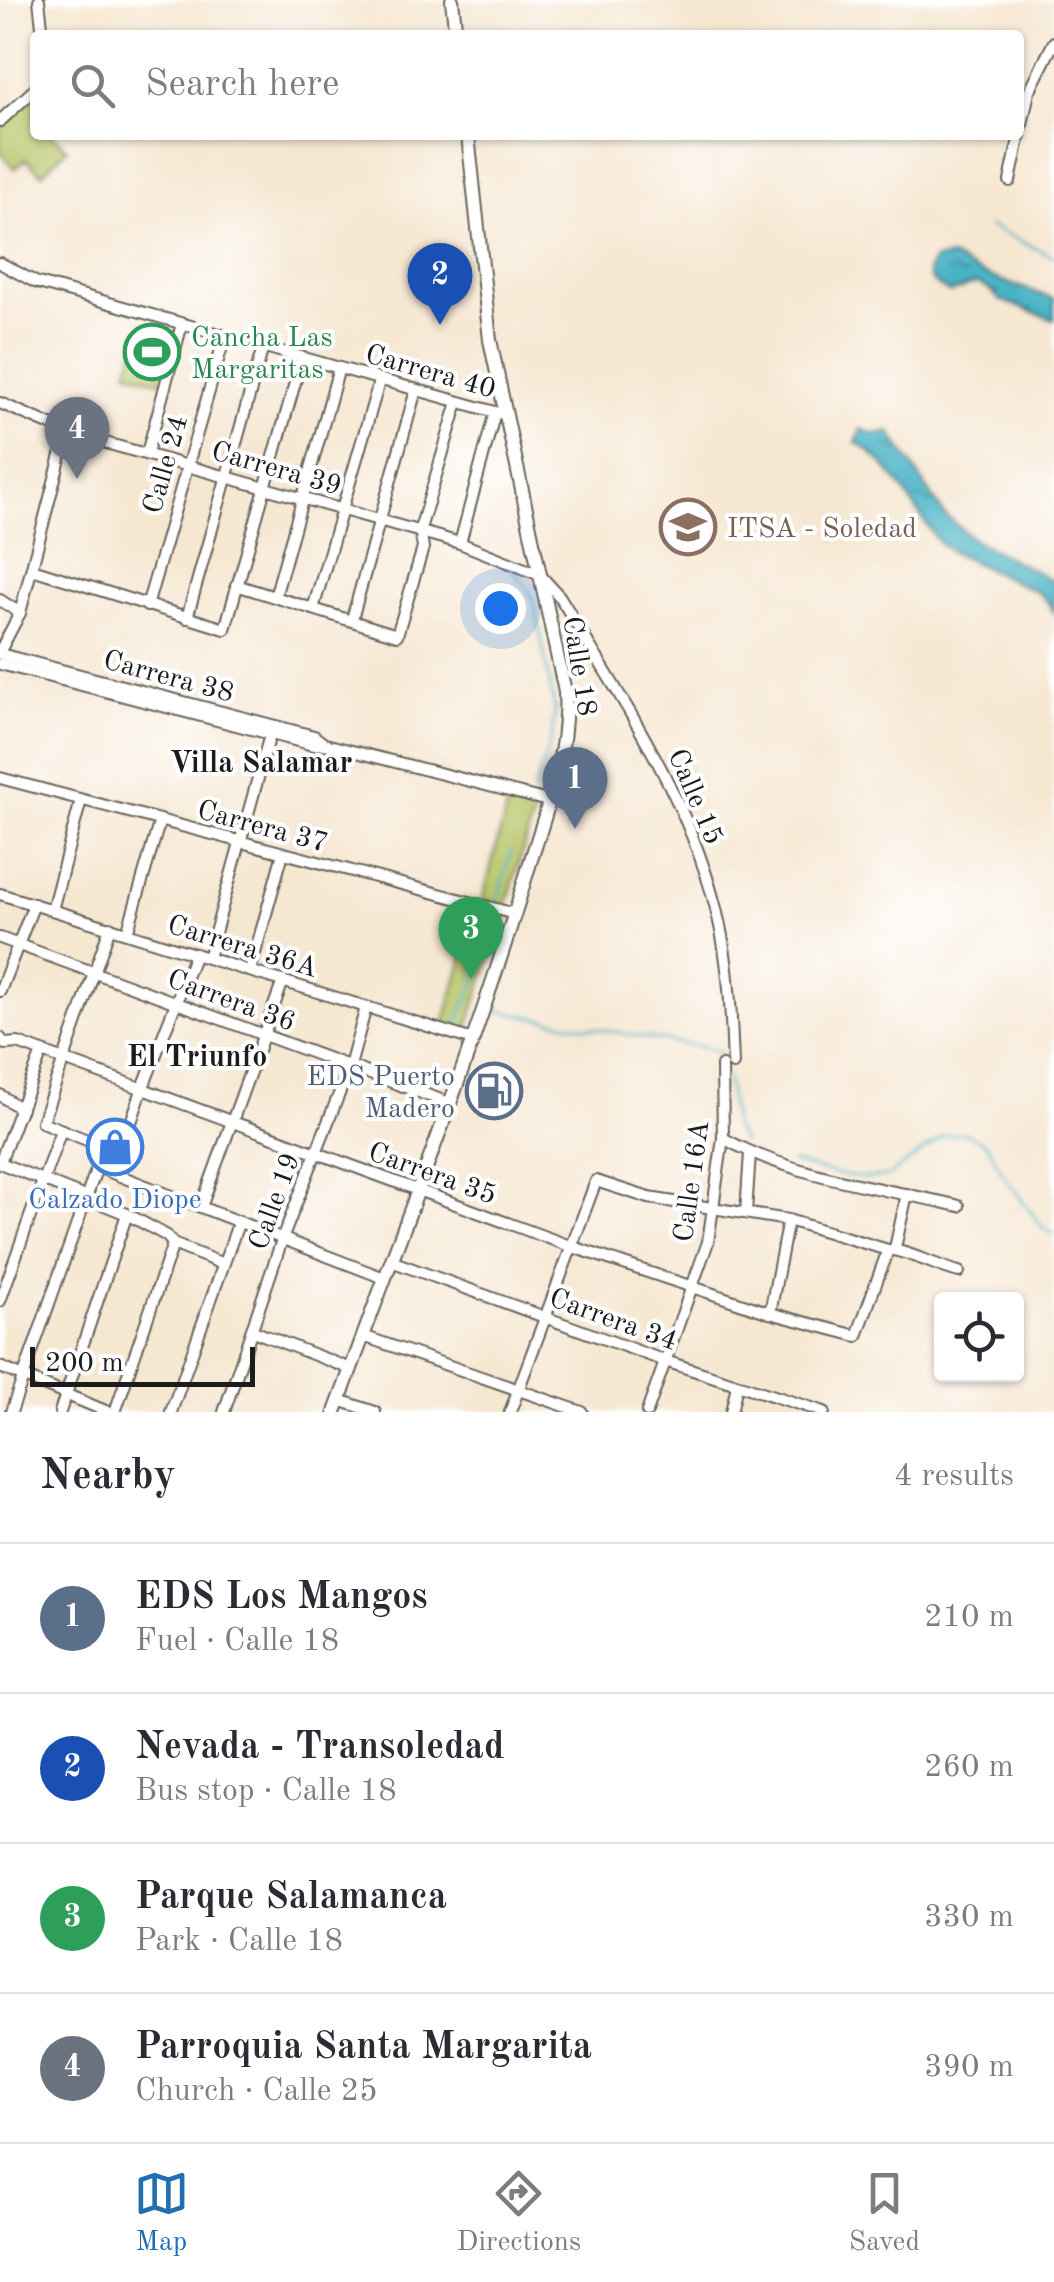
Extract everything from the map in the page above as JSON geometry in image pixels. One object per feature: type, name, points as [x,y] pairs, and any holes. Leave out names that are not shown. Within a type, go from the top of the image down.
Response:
[{"type":"main road","points":[[452,0],[455,30]]},
{"type":"main road","name":"Calle 18","points":[[337,1406],[473,1040],[515,914],[537,799],[566,735],[565,692],[500,413],[469,140]]},
{"type":"street","points":[[40,0],[43,30]]},
{"type":"street","points":[[1024,112],[1028,92],[1054,42]]},
{"type":"street","points":[[0,122],[30,94]]},
{"type":"street","points":[[1010,181],[1018,140]]},
{"type":"street","name":"Carrera 40","points":[[0,263],[35,282],[500,413]]},
{"type":"street","points":[[147,453],[182,324]]},
{"type":"street","name":"Calle 24","points":[[148,606],[225,336]]},
{"type":"street","points":[[187,618],[264,347]]},
{"type":"street","points":[[32,568],[225,629],[302,358]]},
{"type":"street","points":[[275,597],[340,368]]},
{"type":"street","points":[[313,609],[380,380]]},
{"type":"street","points":[[352,620],[416,390]]},
{"type":"street","points":[[236,584],[397,635],[423,548],[420,529],[458,402]]},
{"type":"street","name":"Carrera 39","points":[[0,403],[67,432],[420,529],[540,575]]},
{"type":"street","points":[[460,542],[500,413]]},
{"type":"street","points":[[0,652],[20,613],[67,432]]},
{"type":"street","name":"Calle 15","points":[[540,575],[560,596],[659,760],[696,846],[720,924],[729,976],[728,1065]]},
{"type":"street","points":[[0,600],[20,613]]},
{"type":"street","name":"Carrera 38","points":[[0,652],[110,688]]},
{"type":"street","name":"Carrera 38","points":[[0,664],[272,730],[314,736],[324,744],[537,799]]},
{"type":"street","points":[[208,958],[272,730]]},
{"type":"street","name":"Carrera 37","points":[[0,778],[515,914]]},
{"type":"street","points":[[52,910],[82,800]]},
{"type":"street","points":[[127,933],[160,820]]},
{"type":"street","points":[[250,971],[283,853]]},
{"type":"street","name":"Carrera 36A","points":[[0,894],[473,1040]]},
{"type":"street","points":[[0,991],[34,904]]},
{"type":"street","points":[[102,1146],[42,1122],[110,928]]},
{"type":"street","name":"Carrera 36","points":[[0,938],[450,1103]]},
{"type":"street","points":[[114,1172],[195,954]]},
{"type":"street","points":[[202,1207],[282,981]]},
{"type":"street","name":"Calle 19","points":[[224,1412],[283,1237],[350,1066],[366,1006]]},
{"type":"street","name":"Carrera 35","points":[[2,1045],[18,1043],[690,1287],[770,1314],[857,1336],[891,1249]]},
{"type":"street","points":[[42,1052],[0,1162],[127,1214],[167,1236],[173,1244],[224,1264]]},
{"type":"street","name":"Calle 16A","points":[[646,1412],[708,1242],[723,1138],[728,1065]]},
{"type":"street","points":[[0,1095],[21,1109]]},
{"type":"street","points":[[0,1301],[60,1130]]},
{"type":"street","points":[[723,1138],[750,1153],[816,1175],[959,1206]]},
{"type":"street","name":"Calle 16A","points":[[746,1213],[750,1153]]},
{"type":"street","points":[[11,1412],[97,1167],[384,1278]]},
{"type":"street","points":[[510,1412],[596,1180],[649,1198],[788,1220],[959,1272]]},
{"type":"street","points":[[891,1249],[907,1194]]},
{"type":"street","points":[[60,1412],[127,1214]]},
{"type":"street","points":[[770,1314],[788,1220]]},
{"type":"street","points":[[171,1412],[239,1222]]},
{"type":"street","points":[[0,1368],[111,1412],[173,1244]]},
{"type":"street","name":"Carrera 34","points":[[390,1261],[665,1361],[824,1412]]},
{"type":"street","points":[[253,1332],[351,1369]]},
{"type":"street","points":[[363,1336],[582,1412]]},
{"type":"street","points":[[730,1412],[738,1385]]},
{"type":"street","points":[[337,1406],[375,1412]]},
{"type":"green space","points":[[30,100],[30,140],[58,140],[67,149],[42,174],[26,159],[15,169],[0,153],[0,129]]},
{"type":"green space","name":"Cancha Las Margaritas","points":[[143,323],[176,334],[160,382],[127,371]]},
{"type":"green space","points":[[508,802],[535,809],[506,907],[482,901]]},
{"type":"green space","points":[[475,914],[502,922],[467,1030],[444,1024]]},
{"type":"water","points":[[951,257],[980,273],[1054,299],[1054,320],[1000,300],[976,283],[950,293],[944,290],[931,280],[930,266],[934,260]]},
{"type":"water","points":[[861,429],[873,434],[890,432],[944,514],[974,540],[1054,581],[1054,613],[1037,592],[940,544],[890,473],[856,443]]},
{"type":"waterway","points":[[989,226],[1054,257]]},
{"type":"waterway","points":[[511,569],[529,590],[535,606],[555,710],[552,736],[533,793]]},
{"type":"waterway","points":[[526,812],[530,801]]},
{"type":"waterway","points":[[497,905],[511,851]]},
{"type":"waterway","points":[[480,911],[486,925],[500,940]]},
{"type":"waterway","points":[[454,1032],[483,962],[495,913]]},
{"type":"waterway","points":[[512,944],[494,1006],[499,1011],[711,1049],[723,1055],[725,1061]]},
{"type":"waterway","points":[[727,1079],[734,1128],[743,1143]]},
{"type":"waterway","points":[[792,1162],[841,1175],[878,1177],[890,1175],[944,1136],[966,1133],[988,1145],[1004,1176],[1044,1229],[1054,1234]]},
{"type":"place","name":"Nevada - Transoledad","points":[[440,325]]},
{"type":"place","name":"Cancha Las Margaritas","points":[[152,352]]},
{"type":"place","name":"Parroquia Santa Margarita","points":[[77,479]]},
{"type":"place","name":"ITSA - Soledad","points":[[688,527]]},
{"type":"place","name":"EDS Los Mangos","points":[[575,829]]},
{"type":"place","name":"Parque Salamanca","points":[[471,979]]},
{"type":"place","name":"EDS Puerto Madero","points":[[494,1091]]},
{"type":"place","name":"Calzado Diope","points":[[115,1147]]},
{"type":"district","name":"Villa Salamar","points":[[261,762]]},
{"type":"district","name":"El Triunfo","points":[[197,1056]]}]
